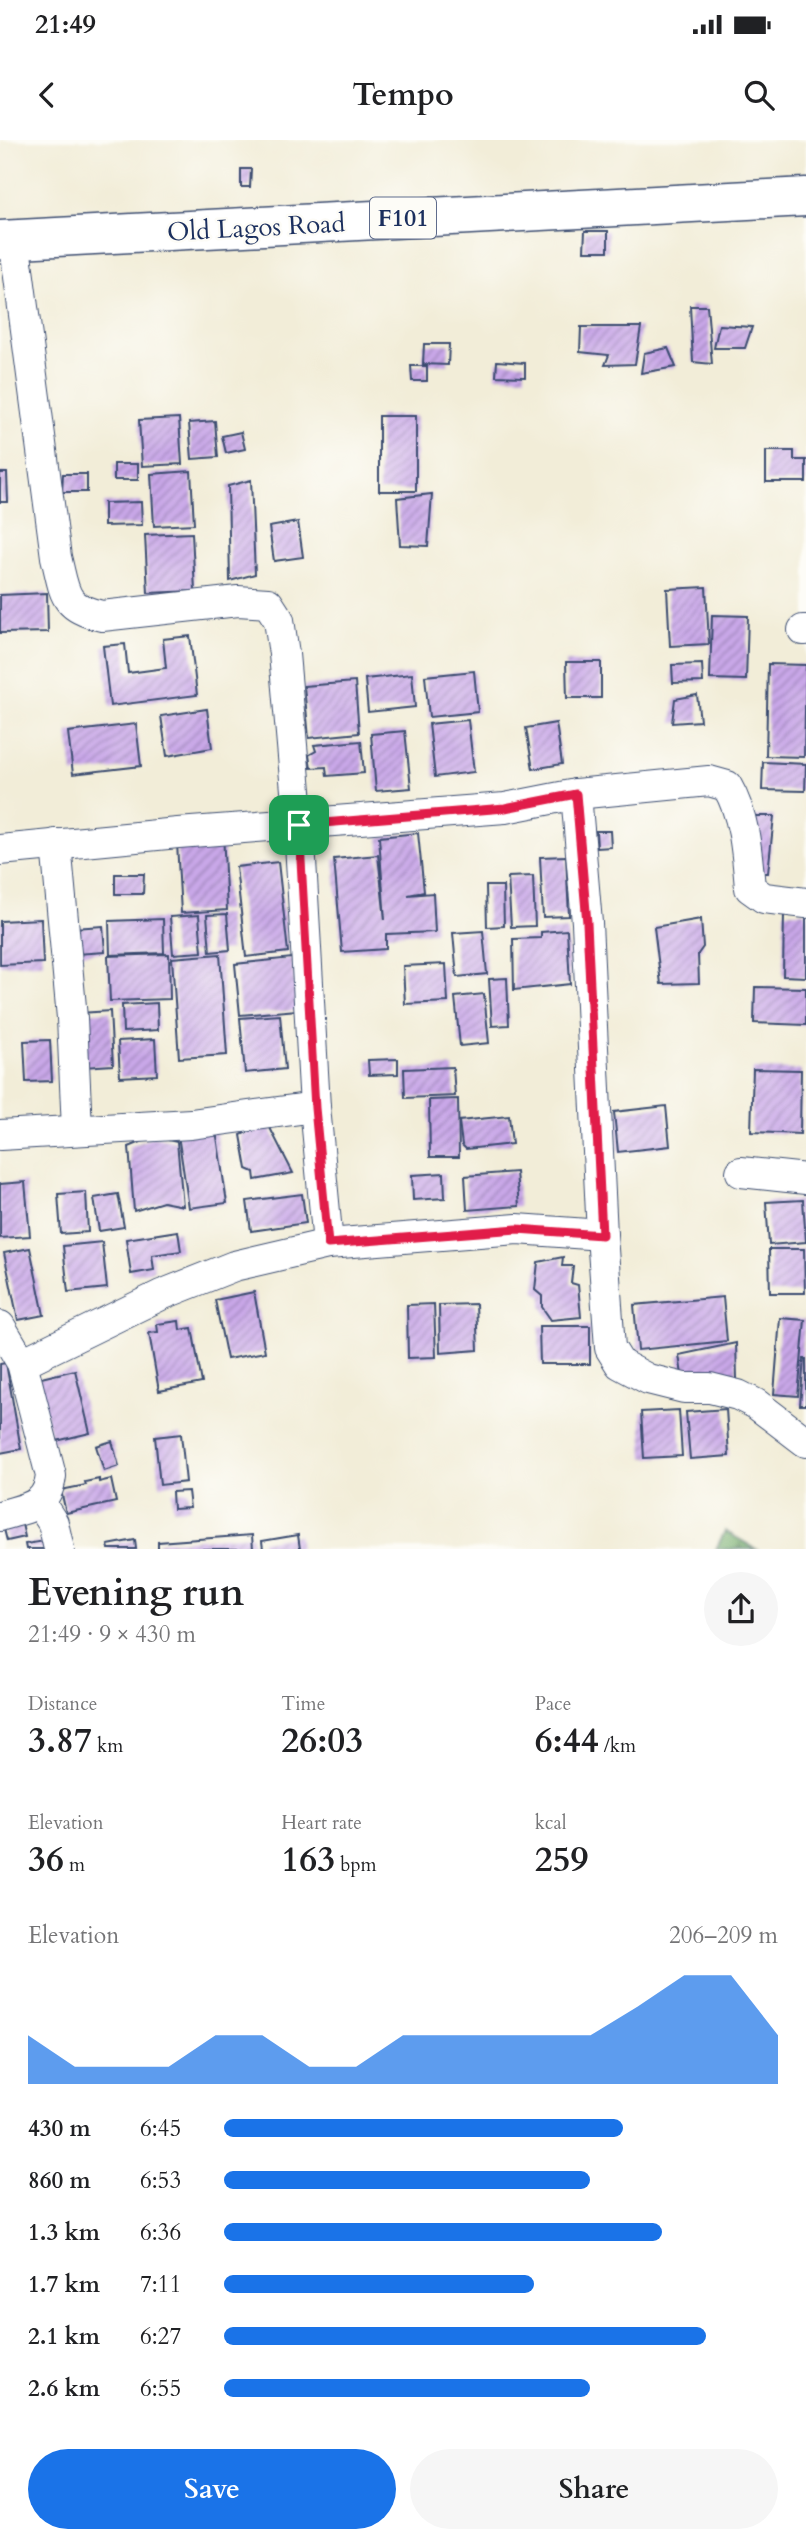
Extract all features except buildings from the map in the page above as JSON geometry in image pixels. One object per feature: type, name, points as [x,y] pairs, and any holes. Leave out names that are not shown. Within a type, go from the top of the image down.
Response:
[{"type":"main road","name":"Old Lagos Road","points":[[7,239],[806,197]]},
{"type":"street","points":[[7,239],[56,557],[66,598],[84,612],[102,617],[239,601],[268,603],[279,620],[299,825],[315,1108],[328,1244]]},
{"type":"street","points":[[0,850],[505,808],[576,794],[709,781],[727,786],[737,804],[743,825],[750,888],[764,898],[806,903]]},
{"type":"street","points":[[576,794],[589,949],[610,1348],[620,1364],[648,1379],[684,1388],[710,1388],[738,1395],[756,1404],[806,1442]]},
{"type":"street","points":[[56,844],[72,1017],[77,1130]]},
{"type":"street","points":[[0,1135],[191,1124],[315,1108]]},
{"type":"street","points":[[741,1172],[806,1179]]},
{"type":"street","points":[[22,1363],[161,1295],[234,1266],[328,1244],[517,1229],[602,1235]]},
{"type":"street","points":[[0,1325],[22,1363],[51,1475],[49,1490],[40,1503],[0,1516]]},
{"type":"street","points":[[40,1503],[53,1523],[59,1549]]},
{"type":"green space","points":[[725,1531],[756,1549],[716,1549]]},
{"type":"route","points":[[576,794],[587,923],[602,1235],[517,1229],[328,1244],[315,1108],[299,825],[505,808],[576,794]]}]
